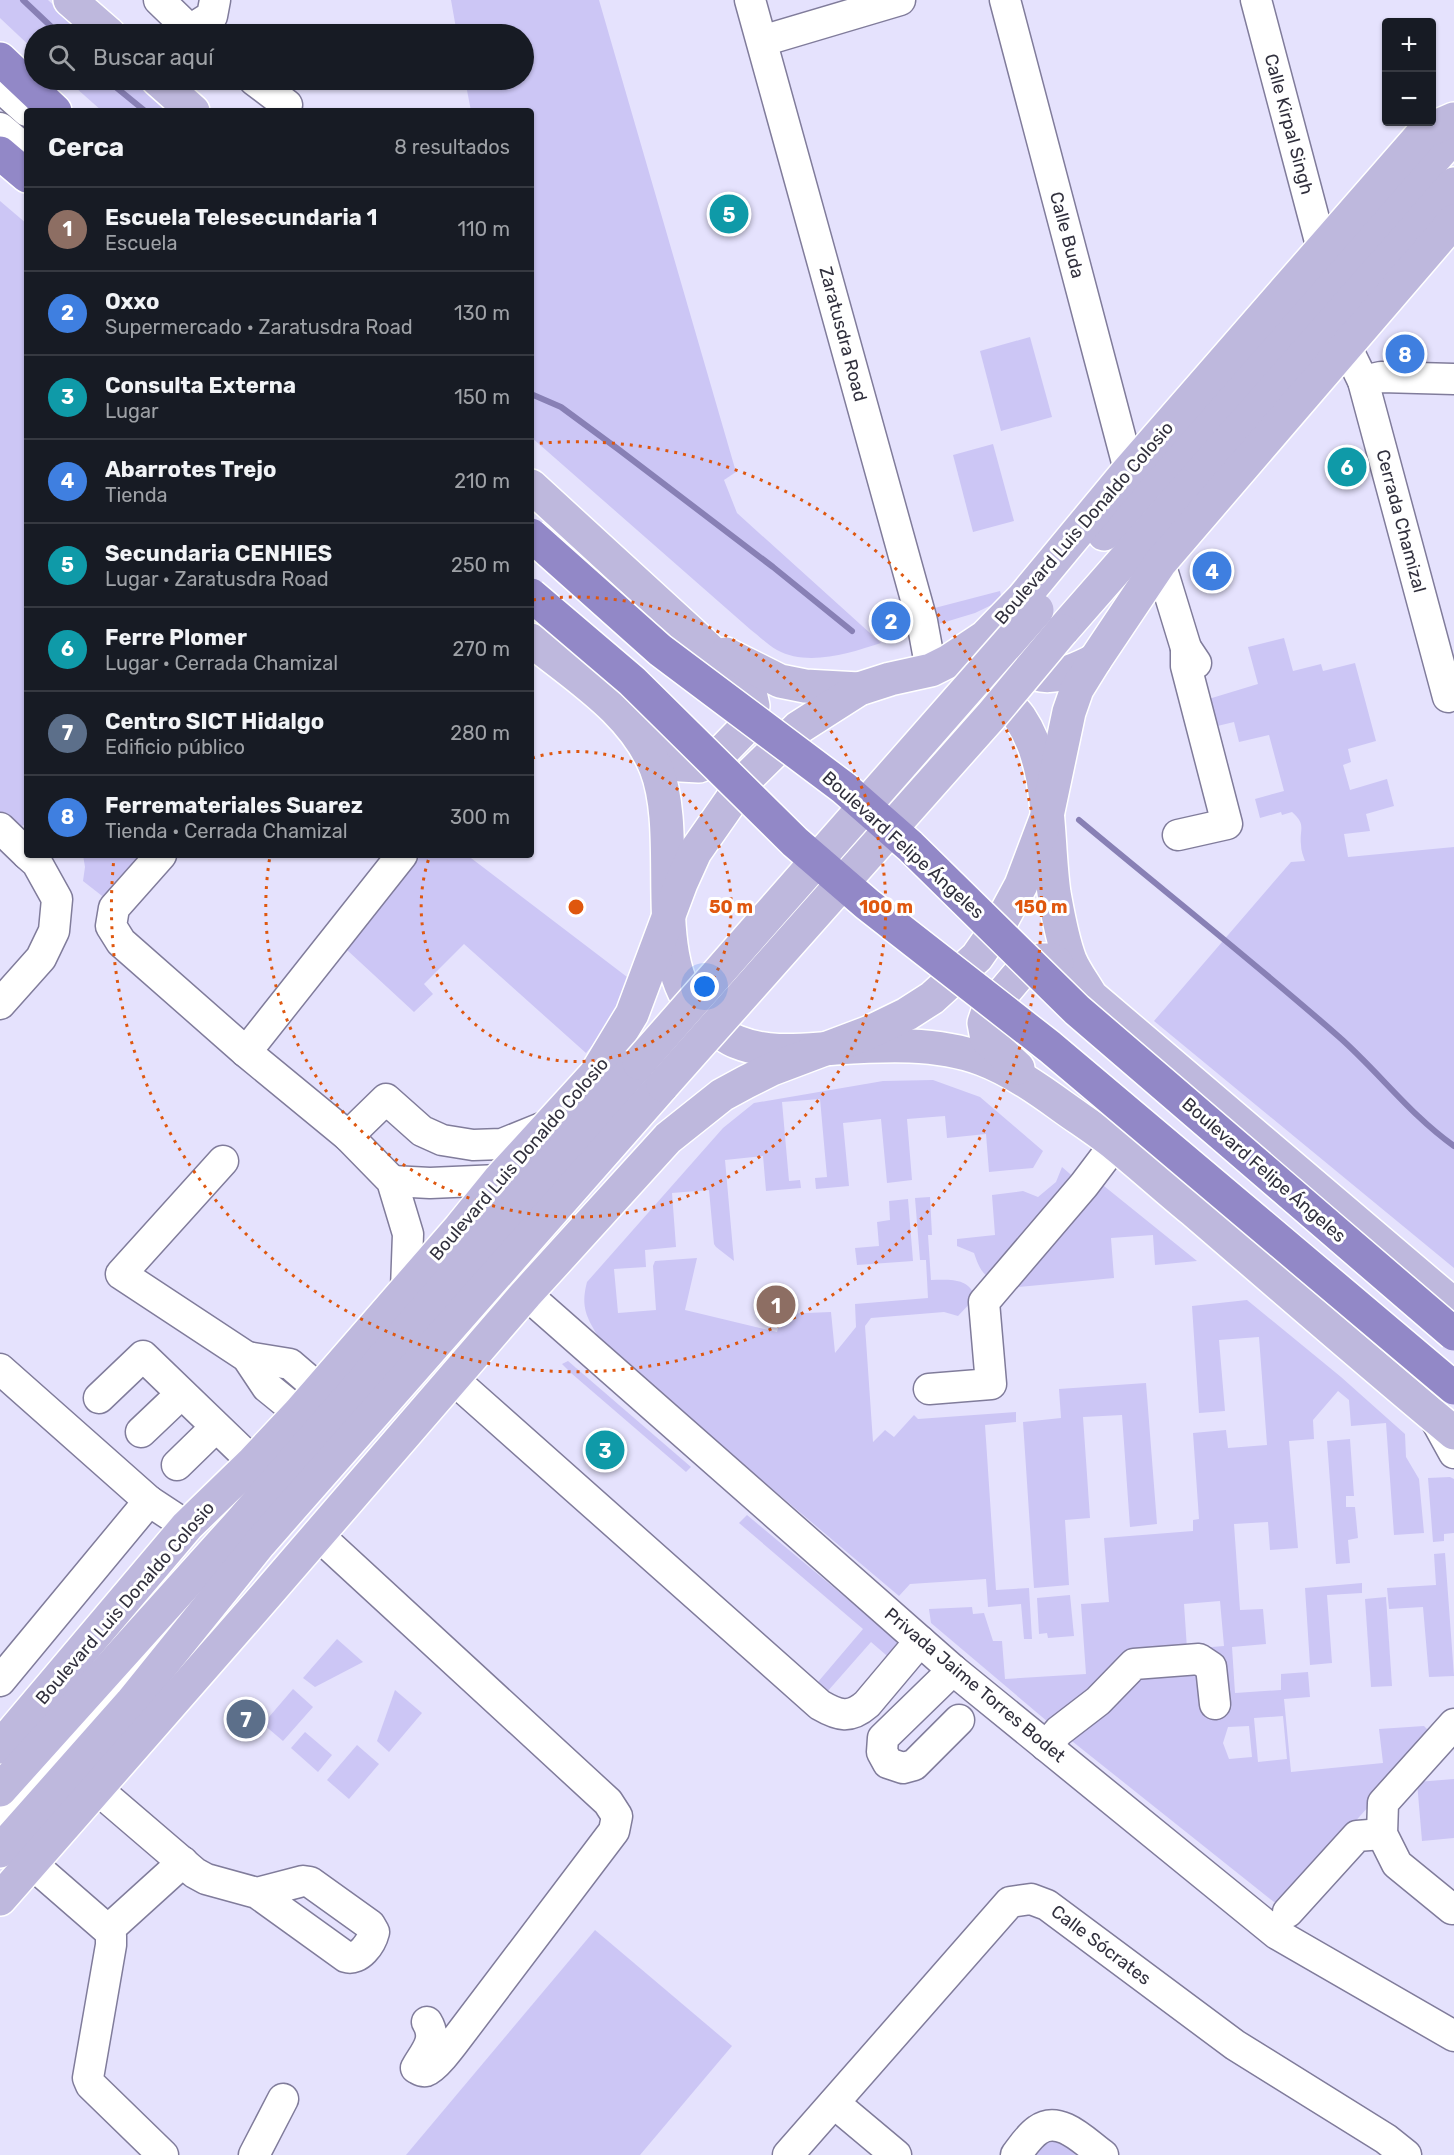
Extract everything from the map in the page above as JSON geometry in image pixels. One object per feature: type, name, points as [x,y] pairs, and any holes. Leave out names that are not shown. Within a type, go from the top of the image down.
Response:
[{"type":"highway","points":[[0,59],[24,82]]},
{"type":"highway","points":[[33,90],[52,108]]},
{"type":"highway","points":[[0,153],[24,173]]},
{"type":"highway","name":"Boulevard Felipe Ángeles","points":[[534,538],[660,650],[844,788],[910,846],[1077,1010],[1454,1334]]},
{"type":"highway","points":[[534,598],[632,681],[795,842],[867,904],[1050,1047],[1454,1388]]},
{"type":"main road","points":[[70,0],[97,24]]},
{"type":"main road","points":[[169,90],[190,108]]},
{"type":"main road","name":"Boulevard Luis Donaldo Colosio","points":[[0,1747],[187,1526],[253,1462],[309,1401],[500,1180],[595,1076],[632,1014],[695,852],[746,779],[798,728],[859,689],[932,670],[985,637],[1023,598],[1129,470],[1424,132],[1454,119]]},
{"type":"main road","name":"Boulevard Luis Donaldo Colosio","points":[[0,1790],[103,1676],[250,1533],[639,1063],[1442,174],[1454,136]]},
{"type":"main road","points":[[0,1899],[526,1294],[668,1138],[722,1095],[772,1069],[870,1032],[932,998],[977,957],[1000,924],[1021,885],[1047,816],[1065,724],[1077,688],[1095,660],[1160,563],[1454,221]]},
{"type":"main road","points":[[534,489],[749,688],[753,706],[748,725],[716,758],[699,766],[681,765],[534,642]]},
{"type":"main road","points":[[1023,598],[1012,623],[1013,647],[1017,659],[1024,668],[1040,675],[1058,675],[1095,660]]},
{"type":"main road","points":[[700,641],[780,681],[805,686],[859,689]]},
{"type":"main road","points":[[932,670],[961,675],[994,693],[1019,717],[1032,741],[1041,775],[1054,892],[1063,937],[1071,961],[1091,996]]},
{"type":"main road","points":[[622,714],[655,765],[660,783],[666,820],[669,914],[674,966],[685,996],[703,1017],[734,1041],[765,1050],[796,1051],[870,1046],[951,1051],[982,1059],[1011,1074],[1115,1144],[1443,1424]]},
{"type":"main road","points":[[1045,1095],[987,1039],[984,1023],[988,1011],[1026,966],[1039,960],[1053,960],[1069,972],[1091,996],[1454,1305]]},
{"type":"main road","points":[[595,1076],[628,1060],[662,1063],[676,1074],[681,1087],[682,1101],[668,1138]]},
{"type":"main road","name":"Boulevard Luis Donaldo Colosio","points":[[0,1851],[131,1702],[232,1578],[250,1533]]},
{"type":"main road","points":[[103,1676],[165,1552]]},
{"type":"main road","points":[[174,1648],[267,1594]]},
{"type":"street","points":[[159,0],[184,24]]},
{"type":"street","points":[[202,24],[212,16],[215,0]]},
{"type":"street","name":"Zaratusdra Road","points":[[750,0],[922,621],[932,670]]},
{"type":"street","points":[[762,41],[900,0]]},
{"type":"street","name":"Calle Buda","points":[[1005,0],[1129,470]]},
{"type":"street","name":"Calle Kirpal Singh","points":[[1256,0],[1322,249]]},
{"type":"street","points":[[0,87],[24,108]]},
{"type":"street","points":[[268,90],[287,105]]},
{"type":"street","points":[[0,128],[24,148]]},
{"type":"street","name":"Cerrada Chamizal","points":[[1346,346],[1363,381],[1448,697]]},
{"type":"street","points":[[1363,381],[1381,377],[1454,380]]},
{"type":"street","points":[[1160,563],[1191,656],[1186,666],[1227,824],[1178,835]]},
{"type":"street","points":[[0,828],[24,850]]},
{"type":"street","points":[[0,1004],[41,958],[54,930],[57,899],[32,858]]},
{"type":"street","points":[[158,858],[114,908],[111,926],[121,942],[246,1052],[348,1136],[392,1181],[408,1234],[406,1289]]},
{"type":"street","points":[[246,1052],[400,858]]},
{"type":"street","points":[[348,1136],[386,1099],[422,1131],[442,1140],[473,1145],[502,1144],[549,1125]]},
{"type":"street","points":[[929,1389],[991,1384],[984,1302],[1084,1185],[1115,1144]]},
{"type":"street","points":[[224,1161],[122,1274],[247,1357],[290,1364],[309,1401]]},
{"type":"street","points":[[392,1181],[429,1183],[500,1180]]},
{"type":"street","name":"Privada Jaime Torres Bodet","points":[[526,1294],[953,1670],[1277,1934],[1454,2036]]},
{"type":"street","points":[[99,1398],[143,1356],[253,1462]]},
{"type":"street","points":[[0,1369],[149,1501],[187,1526]]},
{"type":"street","points":[[453,1379],[820,1705],[834,1713],[846,1715],[858,1712],[920,1641]]},
{"type":"street","points":[[141,1431],[181,1394]]},
{"type":"street","points":[[1443,1424],[1454,1453]]},
{"type":"street","points":[[177,1465],[216,1427]]},
{"type":"street","points":[[41,1699],[2,1673],[149,1501]]},
{"type":"street","points":[[318,1535],[608,1802],[617,1816],[614,1831],[458,2037],[427,2071],[422,2071],[416,2068],[432,2040],[427,2022]]},
{"type":"street","points":[[0,1821],[139,1664],[232,1578]]},
{"type":"street","points":[[1046,1746],[1059,1731],[1098,1701],[1134,1664],[1199,1659],[1211,1667],[1215,1704]]},
{"type":"street","points":[[953,1670],[883,1738],[882,1752],[888,1763],[903,1768],[914,1765],[959,1720]]},
{"type":"street","points":[[1452,1909],[1397,1864],[1382,1834],[1383,1803],[1454,1724]]},
{"type":"street","points":[[97,1789],[195,1873],[207,1879],[257,1893]]},
{"type":"street","points":[[1288,1912],[1357,1836],[1382,1834]]},
{"type":"street","points":[[32,1863],[108,1930],[111,1936],[88,2078],[91,2085],[164,2155]]},
{"type":"street","points":[[108,1930],[183,1863]]},
{"type":"street","name":"Calle Sócrates","points":[[788,2155],[1010,1902],[1031,1899],[1047,1905],[1235,2045],[1394,2152]]},
{"type":"street","points":[[254,2155],[283,2099]]},
{"type":"street","points":[[834,2103],[896,2155]]},
{"type":"street","points":[[1016,2155],[1038,2130],[1052,2125],[1065,2128],[1103,2155]]},
{"type":"shaded area","points":[[0,0],[48,0],[74,24],[24,24],[24,41],[0,18]]},
{"type":"shaded area","points":[[451,0],[599,0],[736,472],[724,480],[737,513],[881,643],[843,654],[815,658],[789,655],[777,650],[751,630],[534,440],[534,108],[470,108],[467,90],[534,90],[534,24],[455,24]]},
{"type":"shaded area","points":[[78,90],[146,90],[166,108],[99,108]]},
{"type":"shaded area","points":[[0,201],[24,221],[24,825],[12,829],[0,819]]},
{"type":"shaded area","points":[[1030,337],[1052,417],[1001,431],[980,351]]},
{"type":"shaded area","points":[[993,444],[1014,521],[973,532],[953,455]]},
{"type":"shaded area","points":[[1000,591],[1002,600],[975,613],[932,626],[927,610]]},
{"type":"shaded area","points":[[1284,638],[1293,671],[1321,664],[1323,671],[1355,663],[1376,741],[1348,749],[1351,762],[1343,765],[1350,790],[1387,779],[1394,806],[1366,814],[1370,831],[1344,834],[1348,857],[1454,847],[1454,1268],[1154,1021],[1291,862],[1305,861],[1301,847],[1301,824],[1297,816],[1292,812],[1282,815],[1281,812],[1260,818],[1255,799],[1284,791],[1269,735],[1239,742],[1234,722],[1209,728],[1202,701],[1258,684],[1248,647]]},
{"type":"shaded area","points":[[84,858],[154,858],[115,906],[83,881]]},
{"type":"shaded area","points":[[419,858],[471,858],[631,980],[617,1016],[586,1053],[464,944],[424,984],[433,994],[414,1012],[347,950]]},
{"type":"shaded area","points":[[933,1080],[980,1097],[1043,1151],[1033,1168],[989,1172],[986,1134],[947,1138],[945,1116],[907,1119],[912,1180],[887,1183],[881,1119],[843,1123],[849,1186],[816,1189],[815,1178],[827,1177],[820,1099],[782,1102],[789,1181],[800,1180],[801,1188],[766,1191],[763,1156],[725,1160],[734,1261],[714,1244],[709,1190],[672,1193],[676,1247],[645,1250],[646,1267],[614,1269],[618,1313],[656,1310],[653,1266],[655,1261],[697,1258],[685,1310],[777,1332],[782,1314],[831,1312],[835,1353],[856,1327],[855,1304],[928,1298],[926,1260],[920,1260],[915,1198],[930,1197],[932,1235],[928,1235],[931,1280],[951,1280],[963,1283],[972,1291],[975,1298],[958,1316],[944,1312],[871,1318],[865,1326],[873,1442],[885,1430],[894,1437],[914,1415],[918,1419],[1016,1412],[1016,1422],[985,1425],[996,1590],[1029,1588],[1032,1639],[1024,1639],[1021,1604],[988,1607],[986,1579],[910,1584],[899,1596],[604,1347],[585,1309],[587,1282],[723,1128],[754,1103],[883,1081]]},
{"type":"shaded area","points":[[1062,1167],[1077,1180],[991,1279],[982,1271],[974,1253],[957,1246],[957,1239],[995,1235],[992,1195],[1023,1191],[1038,1197],[1056,1182]]},
{"type":"shaded area","points":[[1099,1182],[1197,1261],[1155,1265],[1153,1235],[1111,1238],[1114,1278],[1009,1288]]},
{"type":"shaded area","points":[[908,1199],[913,1261],[857,1265],[855,1248],[879,1246],[877,1222],[890,1220],[889,1201]]},
{"type":"shaded area","points":[[1247,1300],[1341,1377],[1405,1434],[1406,1457],[1419,1479],[1424,1533],[1394,1535],[1386,1423],[1351,1426],[1349,1400],[1338,1391],[1313,1420],[1314,1439],[1289,1441],[1298,1548],[1270,1550],[1268,1522],[1234,1524],[1240,1610],[1263,1609],[1266,1644],[1232,1647],[1235,1693],[1281,1690],[1281,1674],[1308,1672],[1310,1697],[1284,1699],[1291,1772],[1383,1763],[1379,1729],[1424,1726],[1433,1735],[1279,1906],[1048,1722],[931,1623],[929,1609],[972,1607],[973,1614],[984,1613],[993,1641],[1002,1641],[1005,1679],[1086,1674],[1081,1604],[1109,1602],[1104,1538],[1193,1531],[1193,1520],[1199,1519],[1193,1433],[1226,1430],[1228,1448],[1267,1445],[1259,1337],[1219,1340],[1225,1411],[1199,1413],[1192,1306]],"holes":[[[1220,1601],[1224,1646],[1187,1649],[1184,1604]],[[1283,1716],[1287,1759],[1258,1762],[1254,1718]],[[1249,1726],[1252,1757],[1229,1759],[1223,1743],[1228,1727]]]},
{"type":"shaded area","points":[[568,1361],[691,1467],[686,1472],[571,1373],[562,1364]]},
{"type":"shaded area","points":[[1146,1383],[1157,1524],[1130,1527],[1122,1415],[1083,1417],[1090,1518],[1065,1520],[1069,1585],[1034,1588],[1023,1422],[1061,1418],[1059,1389]]},
{"type":"shaded area","points":[[1350,1439],[1354,1496],[1346,1496],[1346,1507],[1355,1507],[1358,1538],[1348,1540],[1350,1563],[1336,1564],[1327,1441]]},
{"type":"shaded area","points":[[1450,1477],[1454,1479],[1454,1533],[1444,1534],[1444,1541],[1433,1542],[1428,1478]]},
{"type":"shaded area","points":[[747,1515],[905,1647],[893,1661],[871,1642],[827,1692],[818,1682],[863,1629],[739,1523]]},
{"type":"shaded area","points":[[1445,1553],[1454,1676],[1429,1677],[1423,1607],[1389,1609],[1387,1588],[1436,1585],[1434,1554]]},
{"type":"shaded area","points":[[1362,1583],[1362,1593],[1327,1595],[1332,1663],[1310,1665],[1305,1588]]},
{"type":"shaded area","points":[[1070,1595],[1074,1636],[1048,1638],[1047,1633],[1039,1634],[1037,1598]]},
{"type":"shaded area","points":[[1386,1597],[1392,1686],[1371,1687],[1365,1599]]},
{"type":"shaded area","points":[[337,1639],[363,1662],[315,1687],[303,1678]]},
{"type":"shaded area","points":[[293,1689],[313,1707],[283,1741],[263,1724]]},
{"type":"shaded area","points":[[395,1690],[422,1713],[389,1752],[377,1741]]},
{"type":"shaded area","points":[[305,1732],[332,1755],[318,1772],[291,1748]]},
{"type":"shaded area","points":[[357,1745],[379,1764],[349,1799],[327,1780]]},
{"type":"shaded area","points":[[1454,1779],[1454,1838],[1422,1841],[1417,1782]]},
{"type":"shaded area","points":[[595,1930],[732,2046],[640,2155],[406,2155]]},
{"type":"shaded area","points":[[1063,2141],[1081,2155],[1031,2155],[1042,2143]]},
{"type":"waterway","points":[[23,0],[48,24]]},
{"type":"waterway","points":[[119,90],[141,108]]},
{"type":"waterway","points":[[534,395],[561,407],[618,449],[773,567],[852,631]]},
{"type":"waterway","points":[[1079,820],[1306,1008],[1353,1050],[1423,1121],[1454,1146]]},
{"type":"place","name":"Secundaria CENHIES","points":[[729,214]]},
{"type":"place","name":"Ferremateriales Suarez","points":[[1405,354]]},
{"type":"place","name":"Ferre Plomer","points":[[1347,467]]},
{"type":"place","name":"Abarrotes Trejo","points":[[1212,571]]},
{"type":"place","name":"Oxxo","points":[[891,621]]},
{"type":"place","name":"Escuela Telesecundaria 1","points":[[776,1305]]},
{"type":"place","name":"Consulta Externa","points":[[605,1450]]},
{"type":"place","name":"Centro SICT Hidalgo","points":[[246,1719]]}]
